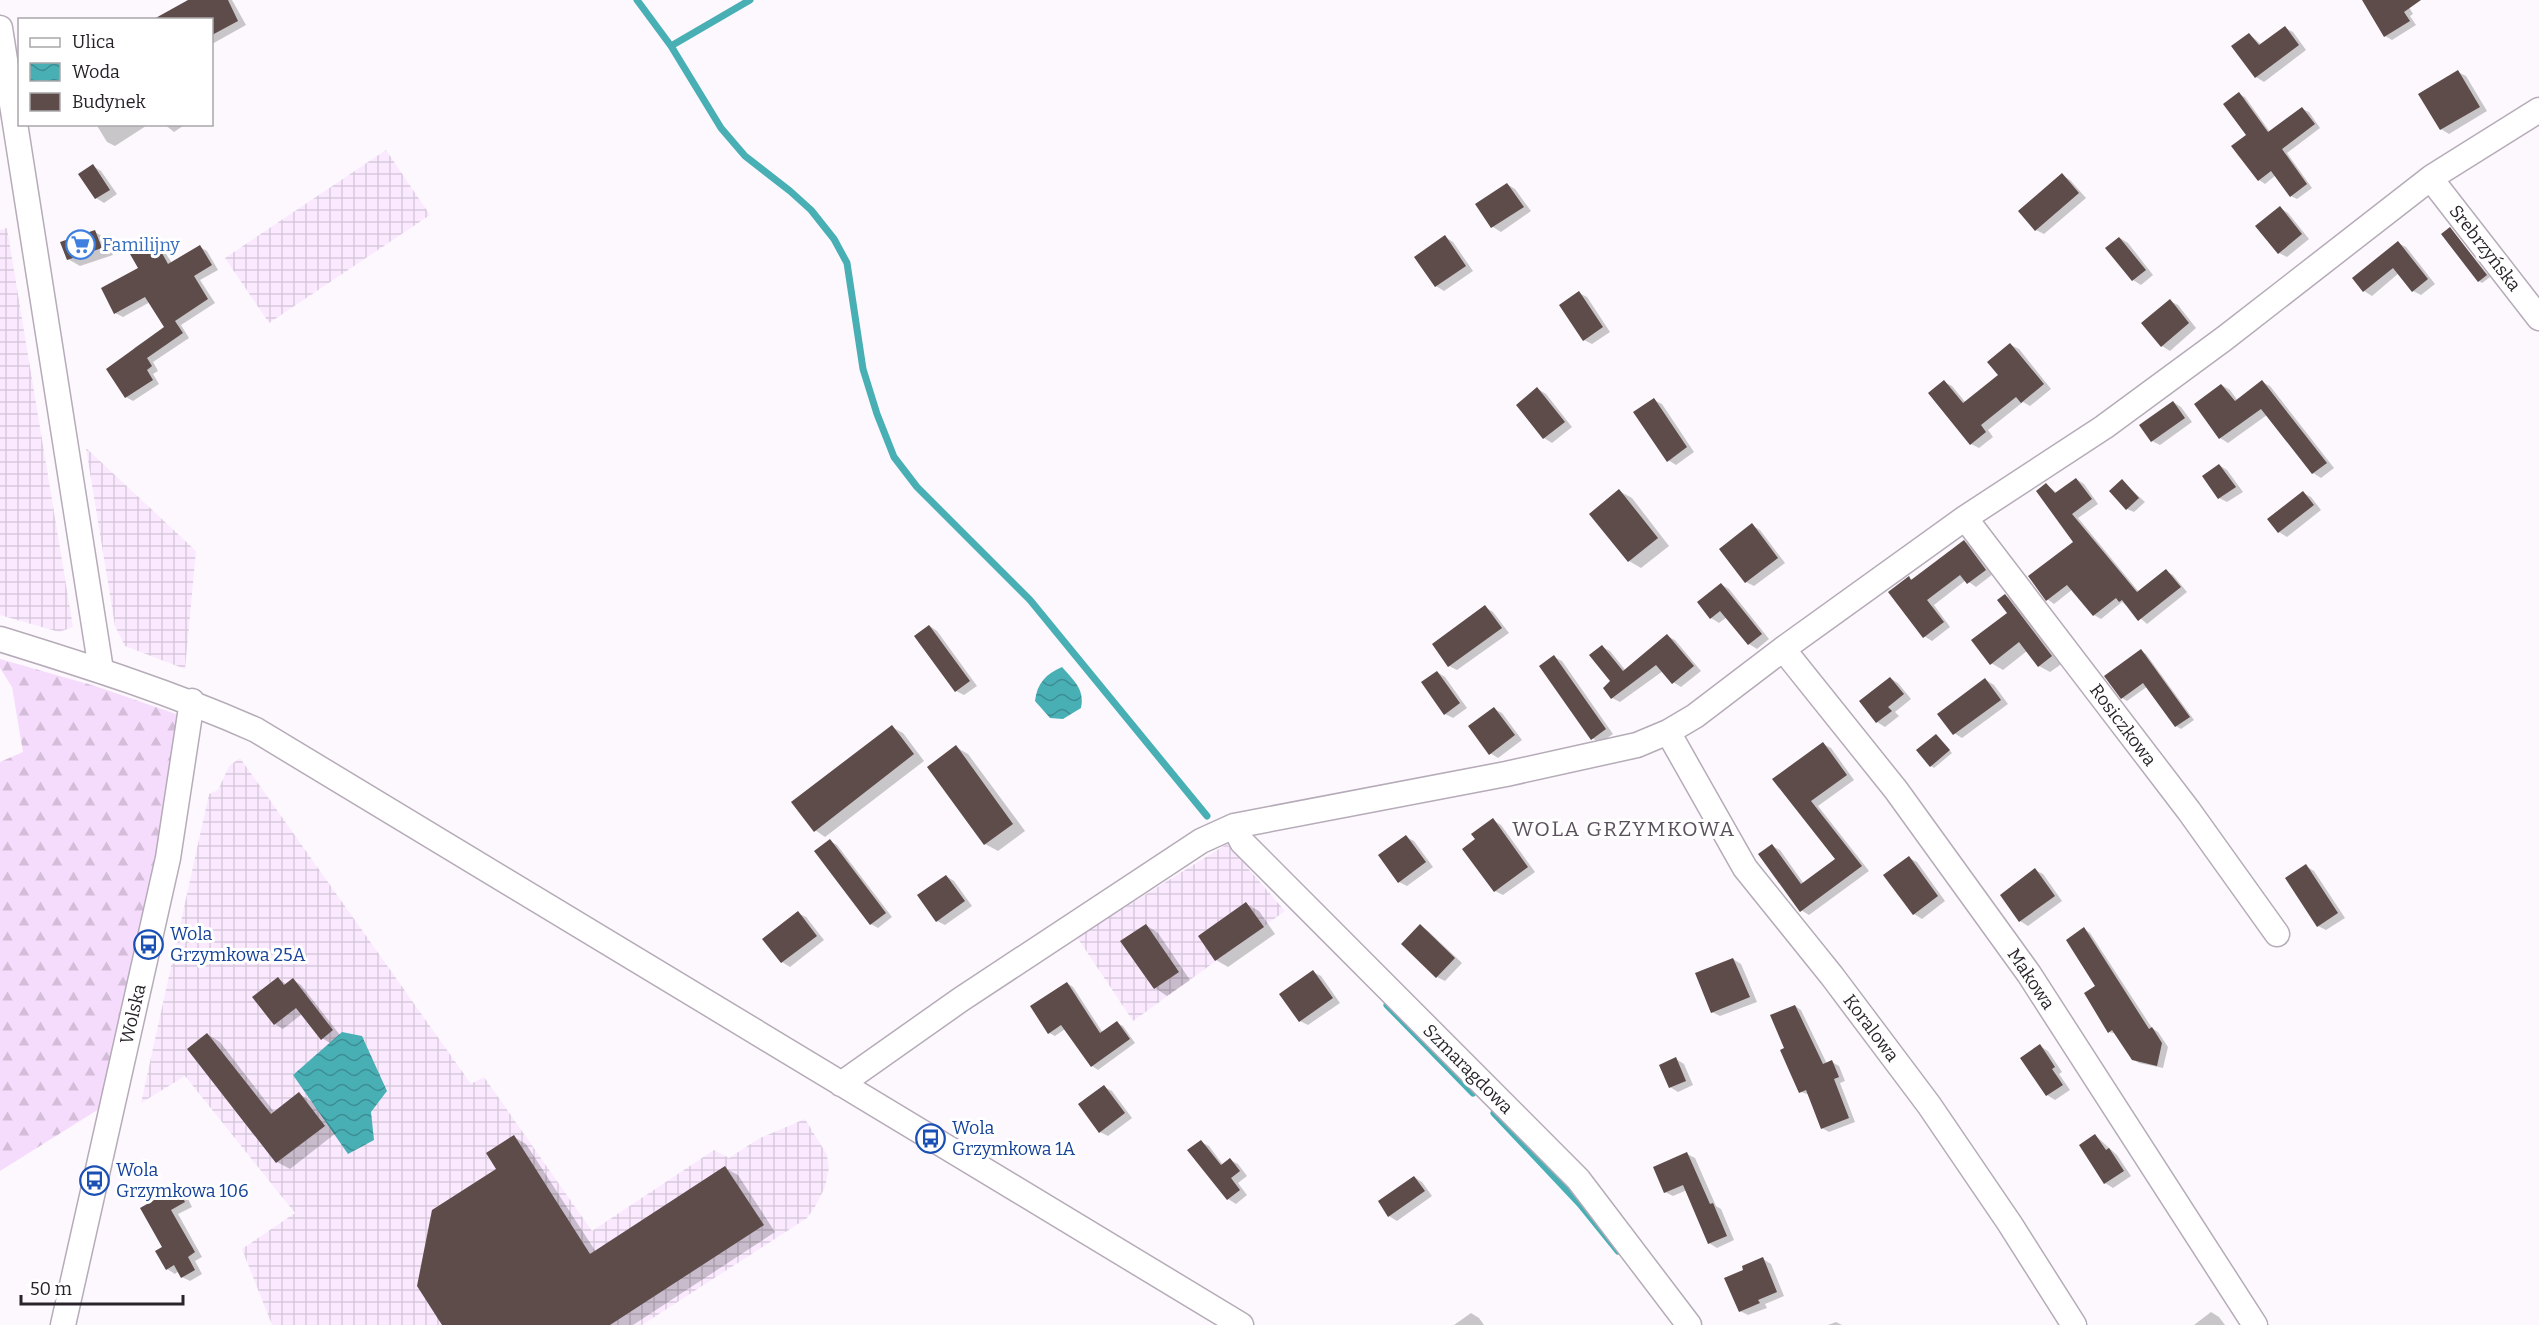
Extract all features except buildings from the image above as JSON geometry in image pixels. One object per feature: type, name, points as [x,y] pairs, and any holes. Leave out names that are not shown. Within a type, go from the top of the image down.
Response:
[{"type":"street","points":[[0,28],[101,670]]},
{"type":"street","points":[[841,1084],[960,1000],[1162,867],[1201,842],[1234,826],[1506,774],[1637,745],[1668,732],[1695,716],[1783,649],[1965,518],[2123,414],[2432,177],[2539,110]]},
{"type":"street","name":"Srebrzyńska","points":[[2432,177],[2438,188],[2539,318]]},
{"type":"street","name":"Rosiczkowa","points":[[1965,518],[2189,811],[2277,933]]},
{"type":"street","points":[[0,639],[192,701],[256,730],[1241,1325]]},
{"type":"street","name":"Makowa","points":[[1783,649],[1896,790],[2029,974],[2255,1325]]},
{"type":"street","name":"Wolska","points":[[63,1325],[168,858],[192,701]]},
{"type":"street","name":"Koralowa","points":[[1668,732],[1745,868],[1832,976],[1929,1105],[2010,1224],[2074,1325]]},
{"type":"street","name":"Szmaragdowa","points":[[1234,826],[1242,842],[1578,1179],[1689,1325]]},
{"type":"shaded area","points":[[386,150],[430,215],[269,323],[225,258]]},
{"type":"shaded area","points":[[7,228],[73,627],[59,632],[0,615],[0,230]]},
{"type":"shaded area","points":[[86,448],[196,551],[185,669],[125,646],[115,626]]},
{"type":"shaded area","points":[[240,758],[471,1084],[484,1077],[592,1231],[714,1150],[729,1158],[760,1138],[805,1119],[827,1155],[829,1168],[825,1187],[807,1218],[642,1325],[272,1325],[242,1249],[295,1213],[185,1076],[141,1103],[209,794],[218,790],[229,766]]},
{"type":"shaded area","points":[[1227,844],[1285,911],[1133,1021],[1077,937]]},
{"type":"green space","points":[[0,659],[95,686],[179,715],[161,857],[107,1104],[0,1171],[0,762],[23,752],[12,687],[0,668]]},
{"type":"water","points":[[1062,667],[1080,690],[1081,708],[1063,719],[1050,718],[1035,701],[1036,695],[1043,680]]},
{"type":"water","points":[[342,1032],[362,1036],[387,1091],[371,1112],[374,1140],[348,1154],[293,1075]]},
{"type":"waterway","points":[[637,0],[671,46],[721,128],[745,156],[811,210],[834,239],[847,263],[863,369],[894,457],[917,487],[1030,600],[1207,816]]},
{"type":"waterway","points":[[671,46],[750,0]]},
{"type":"waterway","points":[[1387,1005],[1473,1093]]},
{"type":"waterway","points":[[1494,1113],[1580,1204],[1618,1251]]},
{"type":"place","name":"Familijny","points":[[81,245]]},
{"type":"place","name":"Wola Grzymkowa 25A","points":[[149,944]]},
{"type":"place","name":"Wola Grzymkowa 1A","points":[[931,1138]]},
{"type":"place","name":"Wola Grzymkowa 106","points":[[95,1180]]},
{"type":"district","name":"WOLA GRZYMKOWA","points":[[1624,829]]}]
